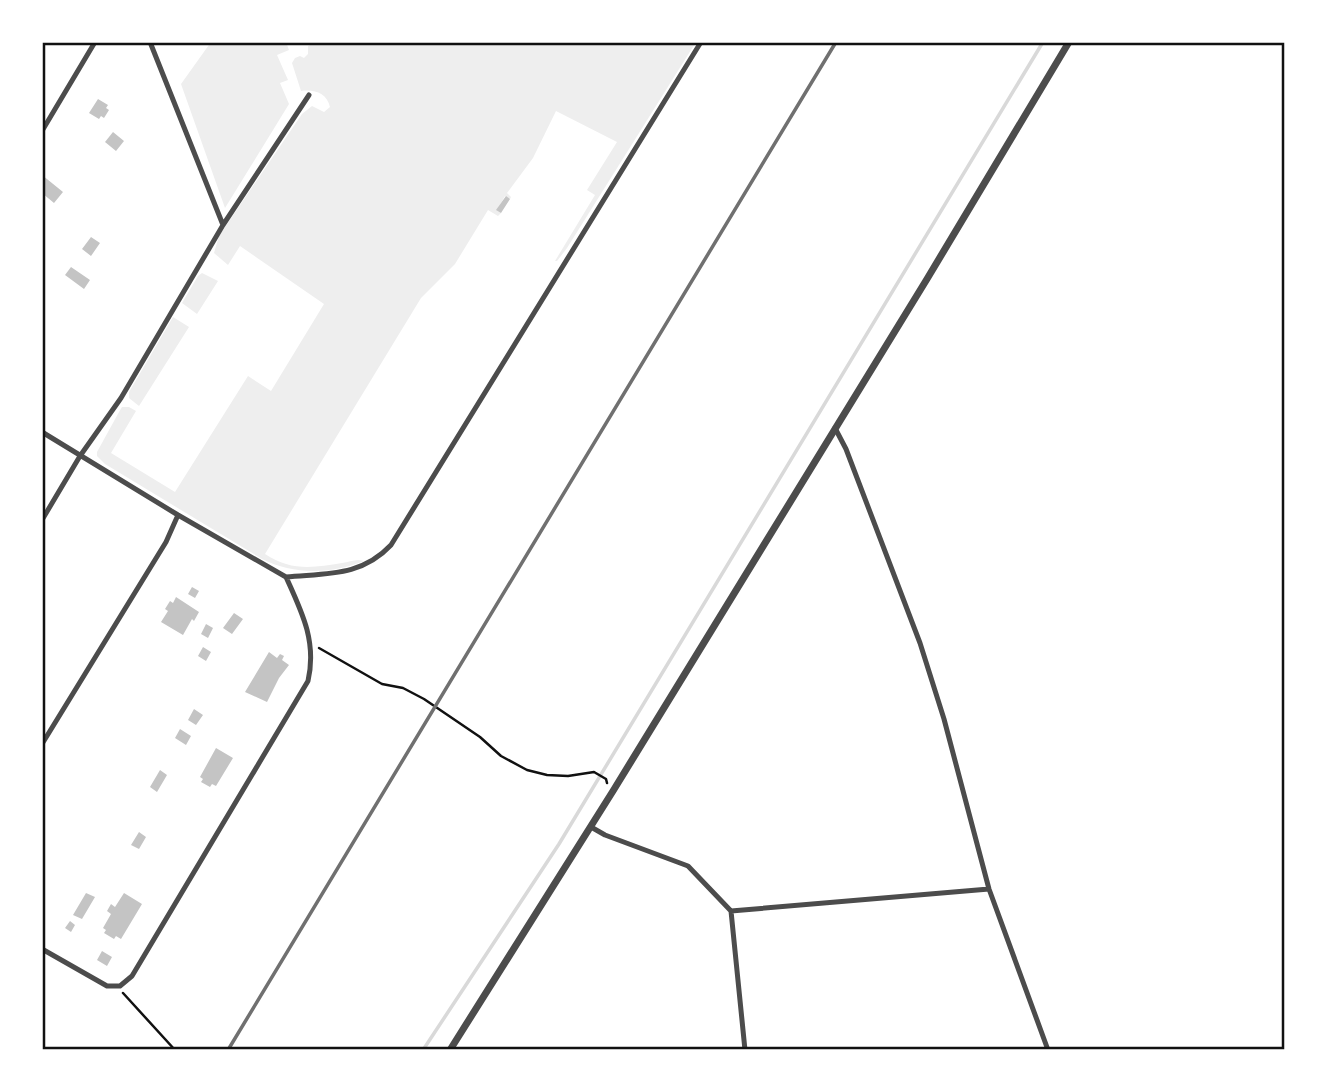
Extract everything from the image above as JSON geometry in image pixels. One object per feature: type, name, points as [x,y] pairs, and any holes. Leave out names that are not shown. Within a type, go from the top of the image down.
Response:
[{"type":"street","points":[[42,131],[95,42]]},
{"type":"street","points":[[150,42],[223,225]]},
{"type":"street","points":[[286,577],[359,568],[381,556],[391,545],[701,42]]},
{"type":"street","points":[[450,1050],[591,827],[1069,42]]},
{"type":"street","points":[[42,520],[80,456],[121,398],[223,225],[309,95]]},
{"type":"street","points":[[834,428],[846,449],[920,643],[944,719],[989,889],[1048,1050]]},
{"type":"street","points":[[42,432],[286,577],[310,638],[311,668],[302,694],[132,976],[120,986],[100,984],[42,948]]},
{"type":"street","points":[[42,744],[166,542],[178,515]]},
{"type":"street","points":[[591,827],[605,835],[688,866],[731,911],[745,1050]]},
{"type":"street","points":[[731,911],[989,889]]},
{"type":"path","points":[[310,638],[321,650],[349,667],[382,684],[403,688],[424,699],[480,737],[501,756],[527,770],[568,776],[594,772],[606,779]]},
{"type":"path","points":[[120,986],[128,1001],[175,1050]]},
{"type":"shaded area","points":[[211,42],[286,42],[289,50],[277,55],[288,80],[280,83],[289,104],[225,208],[181,84]]},
{"type":"shaded area","points":[[318,42],[696,42],[567,248],[555,261],[595,195],[587,190],[617,142],[556,111],[533,158],[507,193],[510,199],[505,196],[497,210],[501,213],[498,216],[488,210],[455,264],[421,298],[265,554],[284,563],[302,567],[364,561],[313,571],[287,568],[262,559],[105,464],[97,456],[97,452],[122,407],[129,407],[136,411],[111,453],[175,492],[248,376],[271,391],[324,304],[240,246],[228,265],[214,253],[219,236],[302,114],[312,106],[324,112],[330,107],[326,98],[319,93],[301,91],[292,63],[295,58],[304,58],[308,54],[308,46]]},
{"type":"shaded area","points":[[202,273],[218,281],[197,314],[182,303]]},
{"type":"shaded area","points":[[173,317],[189,327],[139,406],[129,398],[129,392]]},
{"type":"building","points":[[98,99],[108,105],[106,108],[109,110],[104,118],[101,116],[99,119],[89,113]]},
{"type":"building","points":[[113,132],[124,141],[116,151],[105,142]]},
{"type":"building","points":[[42,175],[63,192],[54,203],[42,193]]},
{"type":"building","points":[[506,196],[510,199],[501,213],[496,210]]},
{"type":"building","points":[[91,237],[100,243],[91,256],[82,249]]},
{"type":"building","points":[[71,267],[90,280],[84,289],[65,275]]},
{"type":"building","points":[[192,587],[199,591],[195,598],[188,594]]},
{"type":"building","points":[[176,597],[199,612],[183,635],[161,622],[168,611],[165,609]]},
{"type":"building","points":[[234,613],[243,619],[232,634],[223,628]]},
{"type":"building","points":[[206,624],[213,628],[208,638],[201,634]]},
{"type":"building","points":[[203,647],[211,652],[206,661],[198,656]]},
{"type":"building","points":[[269,652],[277,658],[280,654],[284,656],[282,660],[289,665],[267,702],[245,692]]},
{"type":"building","points":[[194,709],[203,715],[196,725],[188,720]]},
{"type":"building","points":[[180,729],[191,736],[186,745],[175,738]]},
{"type":"building","points":[[216,748],[233,758],[216,786],[212,784],[210,787],[201,782],[203,779],[200,777]]},
{"type":"building","points":[[160,770],[167,775],[157,792],[150,787]]},
{"type":"building","points":[[139,832],[146,837],[139,849],[131,845]]},
{"type":"building","points":[[86,893],[95,897],[82,919],[73,915]]},
{"type":"building","points":[[124,893],[142,904],[121,939],[116,936],[114,939],[104,933],[106,930],[103,928],[111,914],[107,911],[111,904],[115,907]]},
{"type":"building","points":[[70,921],[75,925],[71,932],[65,928]]},
{"type":"building","points":[[102,951],[112,957],[107,966],[97,960]]},
{"type":"waterway","points":[[423,1050],[559,844],[1043,42]]},
{"type":"railway","points":[[228,1050],[836,42]]}]
